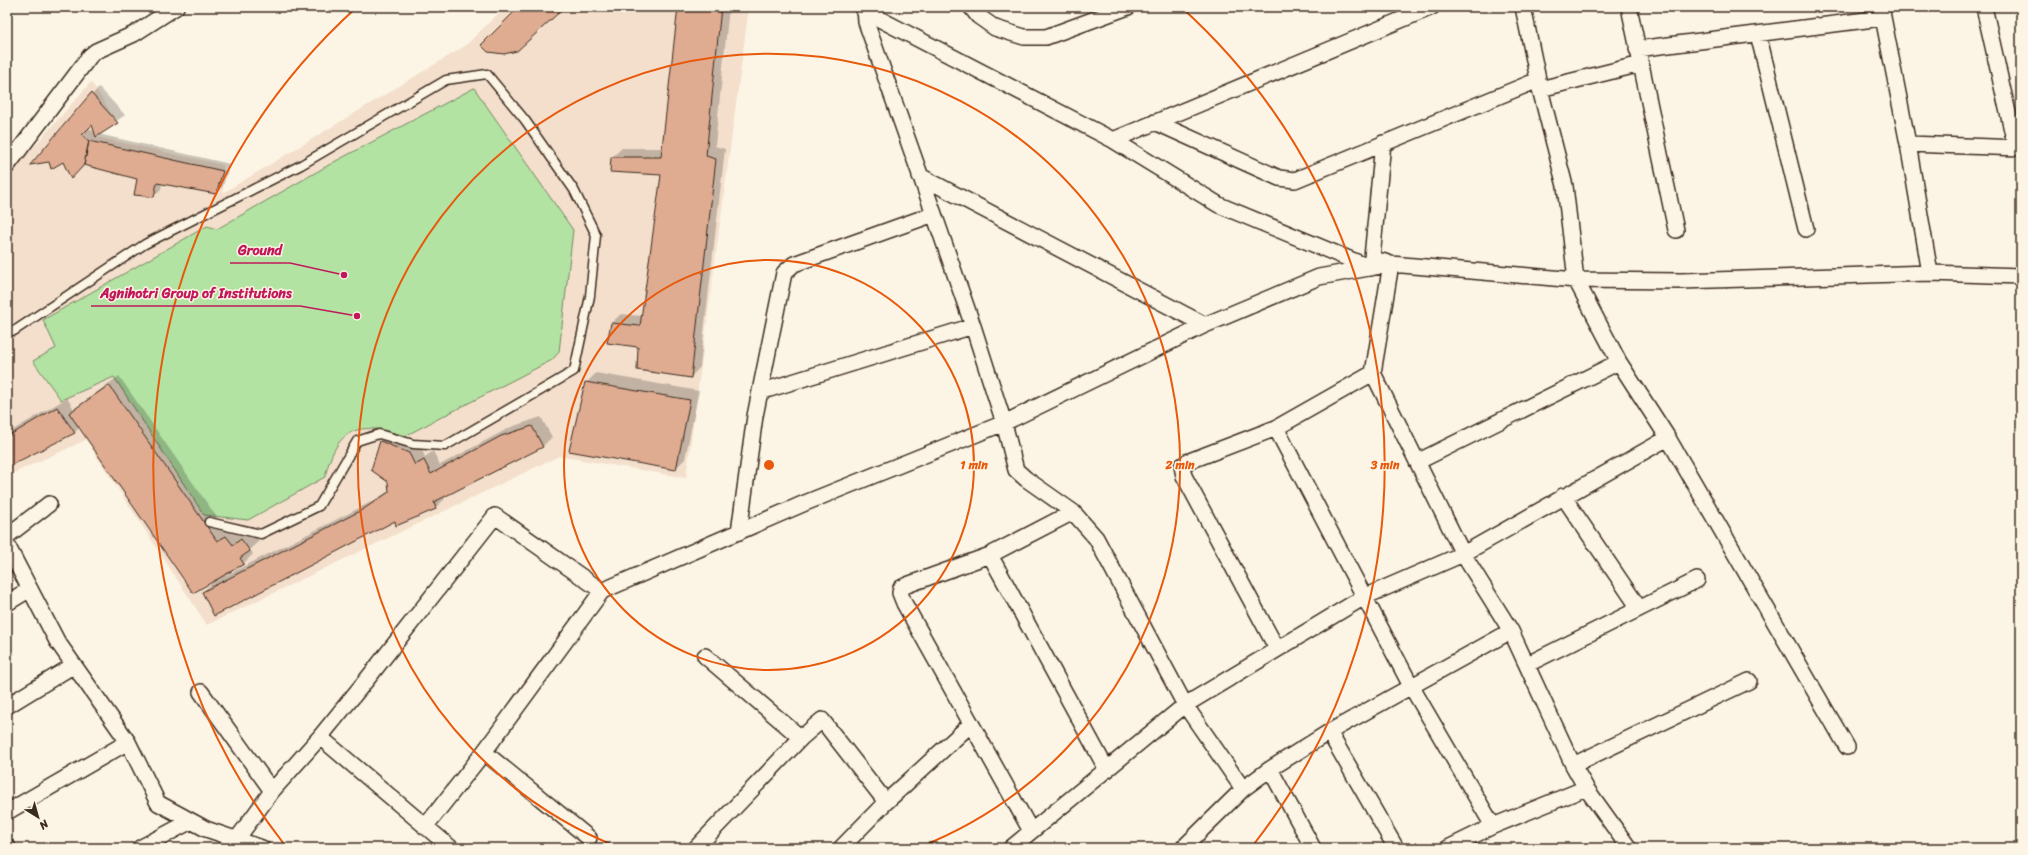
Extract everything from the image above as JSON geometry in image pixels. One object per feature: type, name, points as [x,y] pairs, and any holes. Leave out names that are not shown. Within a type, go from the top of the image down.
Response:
[{"type":"street","points":[[971,7],[978,16],[995,28],[1024,37],[1046,37],[1128,7]]},
{"type":"street","points":[[1117,138],[1432,7]]},
{"type":"street","points":[[1523,7],[1539,85],[1566,186],[1576,280],[1619,362],[1668,438],[1848,747]]},
{"type":"street","points":[[1629,7],[1676,230]]},
{"type":"street","points":[[1908,144],[2018,148],[1984,7]]},
{"type":"street","points":[[7,166],[90,56],[96,51],[134,34],[170,9]]},
{"type":"street","points":[[865,9],[1117,138],[1225,208],[1391,264],[1576,280],[1681,281],[1930,273],[2021,276]]},
{"type":"street","points":[[865,9],[866,22],[973,326],[1004,423],[1016,470],[1026,480],[1073,512],[1102,546],[1185,705],[1243,789]]},
{"type":"street","points":[[1638,49],[1758,34],[1882,13],[1908,144],[1930,273]]},
{"type":"street","points":[[1758,34],[1806,229]]},
{"type":"street","points":[[1152,124],[1279,178],[1295,180],[1383,143],[1539,85],[1641,64]]},
{"type":"street","points":[[1372,258],[1383,143]]},
{"type":"street","points":[[920,176],[1205,325]]},
{"type":"street","points":[[739,532],[760,392],[782,280],[788,267],[934,214]]},
{"type":"street","points":[[425,827],[484,752],[602,591],[805,503],[1004,423],[1205,325],[1319,277],[1372,258]]},
{"type":"street","points":[[1391,264],[1373,373],[1463,554],[1511,631],[1528,664],[1573,765],[1586,788],[1629,848]]},
{"type":"street","points":[[760,392],[973,326]]},
{"type":"street","points":[[1417,462],[1619,362]]},
{"type":"street","points":[[1277,649],[1182,469],[1182,466],[1187,462],[1276,428],[1373,373]]},
{"type":"street","points":[[1276,428],[1411,686],[1493,826]]},
{"type":"street","points":[[1011,848],[1185,705],[1364,597],[1463,554],[1563,496],[1668,438]]},
{"type":"street","points":[[1563,496],[1639,608]]},
{"type":"street","points":[[7,536],[49,504]]},
{"type":"street","points":[[1031,831],[904,603],[900,593],[901,588],[907,585],[990,555],[1073,512]]},
{"type":"street","points":[[237,839],[272,790],[320,737],[495,516],[602,591]]},
{"type":"street","points":[[7,545],[58,641],[128,742],[158,803],[206,829],[262,848]]},
{"type":"street","points":[[990,555],[1107,770]]},
{"type":"street","points":[[1528,664],[1697,580]]},
{"type":"street","points":[[7,603],[30,589]]},
{"type":"street","points":[[1191,845],[1243,789],[1270,769],[1329,732],[1511,631]]},
{"type":"street","points":[[705,656],[801,738]]},
{"type":"street","points":[[7,706],[74,665]]},
{"type":"street","points":[[1573,765],[1749,681]]},
{"type":"street","points":[[201,692],[272,790]]},
{"type":"street","points":[[696,848],[801,738],[822,720],[886,802]]},
{"type":"street","points":[[841,848],[886,802],[971,724]]},
{"type":"street","points":[[1329,732],[1396,848]]},
{"type":"street","points":[[320,737],[451,848]]},
{"type":"street","points":[[7,812],[128,742]]},
{"type":"street","points":[[484,752],[589,838]]},
{"type":"street","points":[[1270,769],[1313,848]]},
{"type":"street","points":[[1448,848],[1493,826],[1586,788]]},
{"type":"street","points":[[140,848],[191,821]]},
{"type":"lane","points":[[7,330],[14,330],[145,244],[301,165],[446,80],[487,74],[525,120],[574,190],[596,235],[590,296],[574,371],[445,446],[413,444],[379,434],[357,441],[319,506],[261,534],[209,522]]},
{"type":"shaded area","points":[[505,7],[749,7],[686,478],[559,456],[207,625],[86,440],[7,476],[7,177],[91,82],[118,123],[97,137],[223,165],[223,193],[465,46]]},
{"type":"green space","points":[[474,88],[573,230],[559,352],[552,360],[405,436],[389,431],[375,429],[363,429],[352,432],[343,438],[336,447],[325,477],[248,520],[204,515],[114,377],[61,400],[33,361],[56,348],[43,320],[207,226],[217,229],[334,162]]},
{"type":"building","points":[[519,7],[565,7],[517,51],[504,54],[488,52],[481,45]]},
{"type":"building","points":[[678,7],[721,7],[706,156],[716,159],[691,378],[637,370],[638,347],[607,343],[611,323],[640,326],[661,175],[610,172],[611,157],[661,157]]},
{"type":"building","points":[[91,93],[118,123],[96,137],[92,125],[82,135],[89,141],[84,165],[71,179],[63,162],[51,169],[49,162],[30,165]]},
{"type":"building","points":[[89,141],[223,171],[216,194],[157,183],[154,197],[134,195],[137,179],[84,165]]},
{"type":"building","points":[[585,382],[690,400],[676,470],[569,451]]},
{"type":"building","points":[[109,385],[217,541],[226,536],[233,545],[241,539],[250,551],[240,558],[244,564],[193,593],[69,413]]},
{"type":"building","points":[[57,407],[75,433],[7,467],[7,437]]},
{"type":"building","points":[[532,426],[543,447],[434,502],[436,509],[396,526],[395,521],[214,616],[202,592],[362,510],[389,492],[388,482],[371,470],[380,441],[409,453],[415,465],[424,460],[431,474],[501,436]]},
{"type":"place","name":"Ground","points":[[344,275]]},
{"type":"place","name":"Agnihotri Group of Institutions","points":[[357,316]]}]
